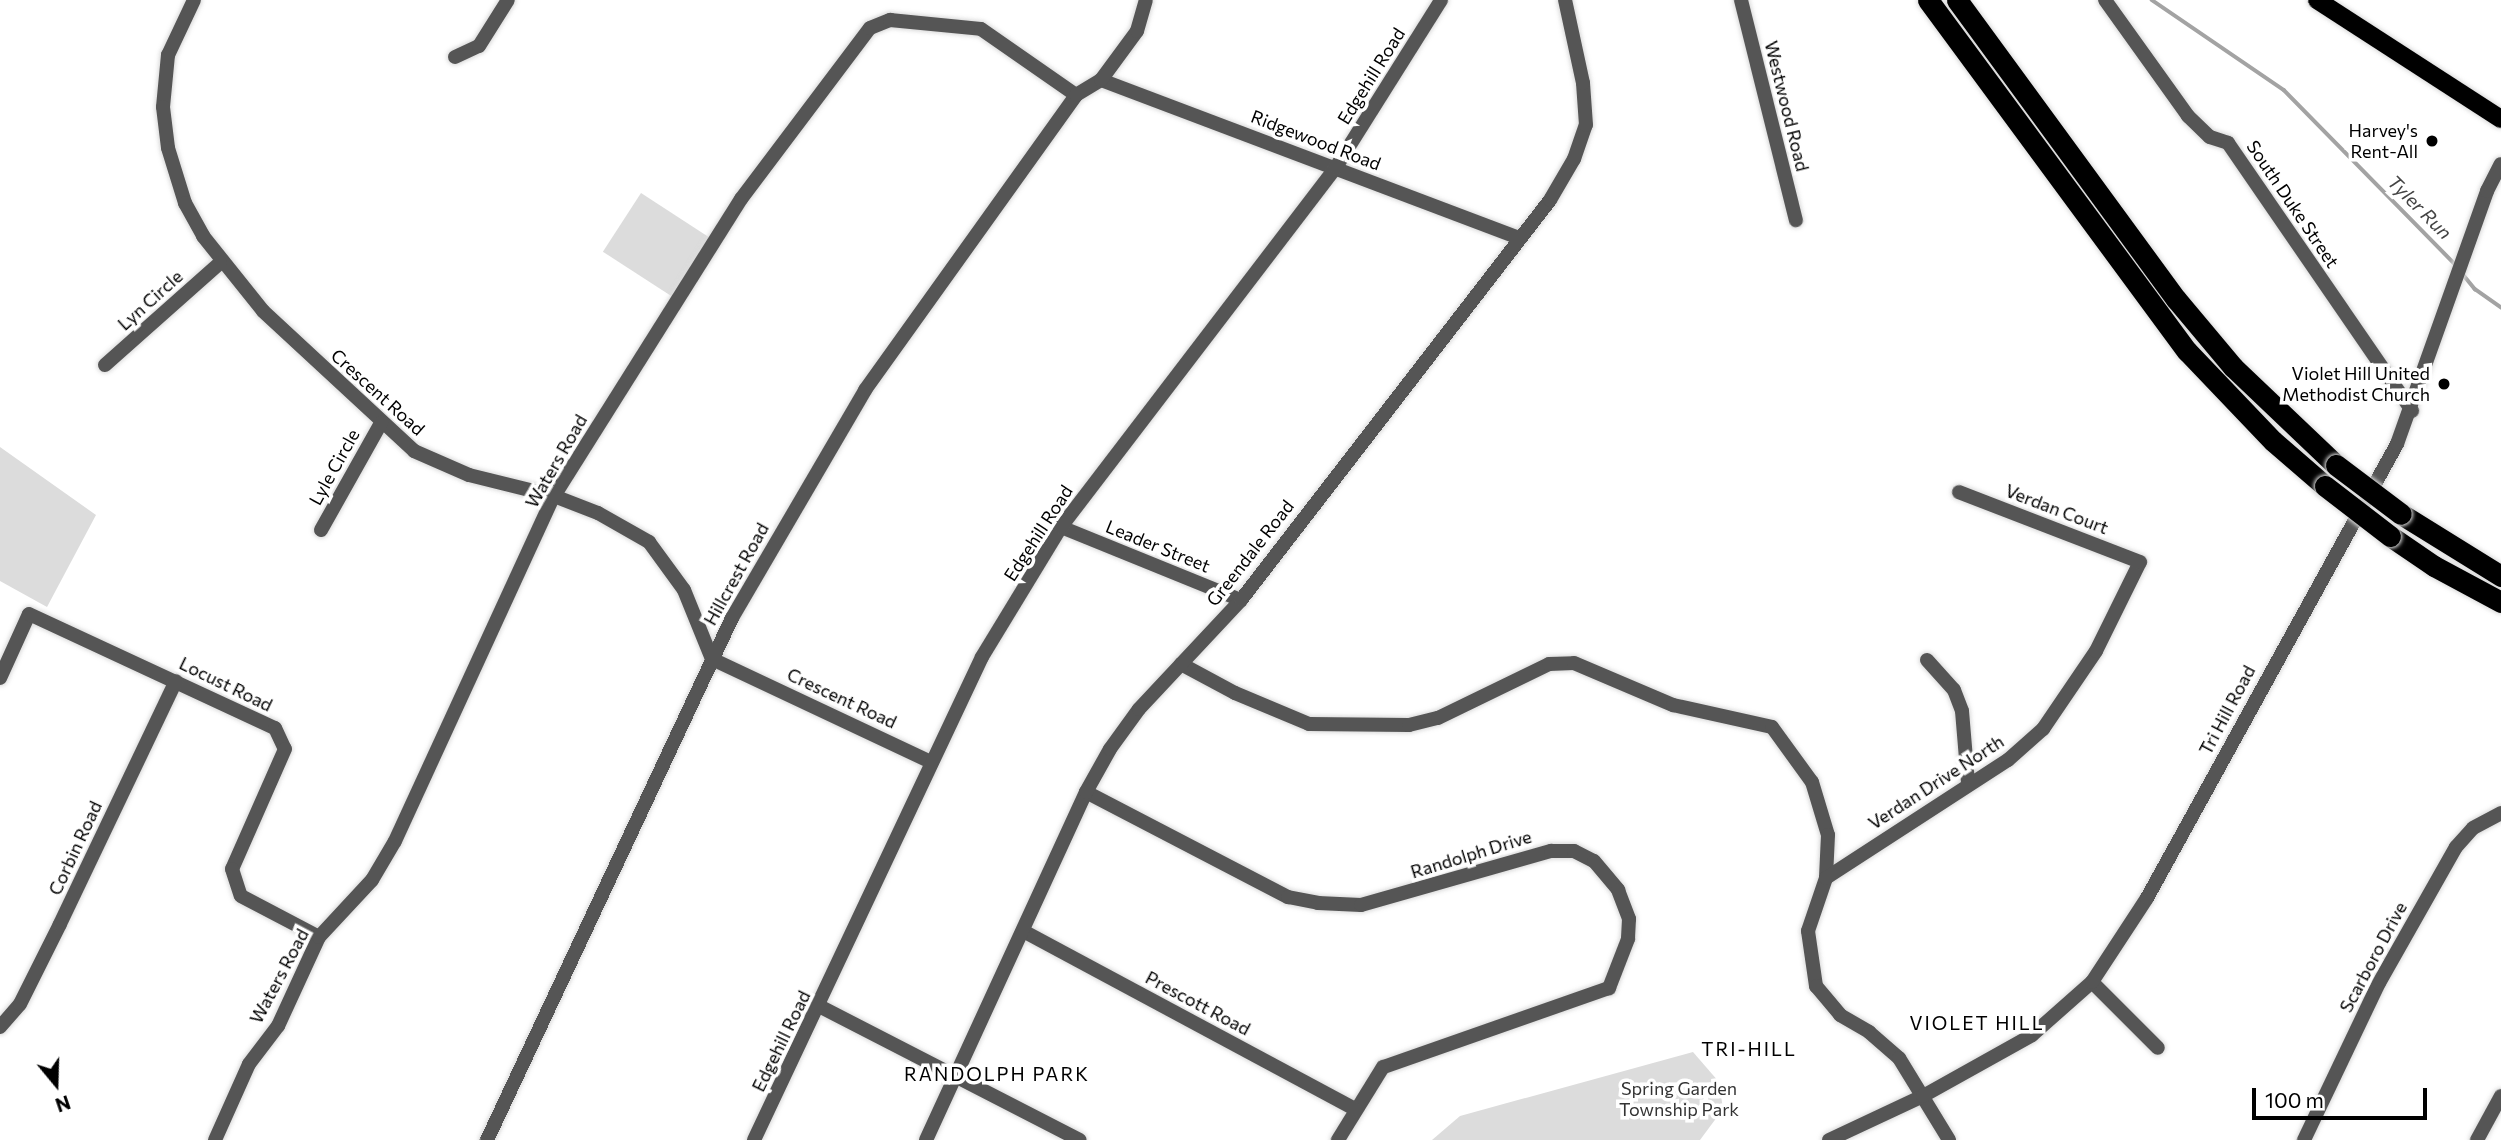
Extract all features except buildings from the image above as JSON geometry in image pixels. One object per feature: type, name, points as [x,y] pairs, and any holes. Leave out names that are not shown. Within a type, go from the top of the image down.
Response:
[{"type":"highway","points":[[1928,0],[2187,351],[2273,441],[2325,486],[2434,566],[2501,602]]},
{"type":"highway","points":[[1958,0],[2176,299],[2233,368],[2336,465],[2401,514],[2501,576]]},
{"type":"main road","points":[[2317,0],[2501,119]]},
{"type":"street","name":"Crescent Road","points":[[194,0],[168,55],[165,127],[185,203],[220,263],[263,311],[414,451],[442,465],[554,496],[598,513],[649,542],[684,590],[712,659],[931,762]]},
{"type":"street","points":[[455,57],[479,46],[508,0]]},
{"type":"street","points":[[1101,80],[1143,20],[1146,0]]},
{"type":"street","name":"Edgehill Road","points":[[754,1140],[982,657],[1062,527],[1336,167],[1441,0]]},
{"type":"street","name":"Greendale Road","points":[[926,1140],[1086,792],[1139,709],[1241,600],[1517,237],[1550,201],[1574,159],[1586,125],[1583,83],[1565,0]]},
{"type":"street","name":"Westwood Road","points":[[1741,0],[1796,220]]},
{"type":"street","name":"South Duke Street","points":[[2105,0],[2188,116],[2210,137],[2228,143],[2412,411]]},
{"type":"street","name":"Waters Road","points":[[215,1140],[249,1064],[278,1026],[319,937],[372,880],[395,841],[554,496],[741,199],[879,21],[981,29],[1076,95]]},
{"type":"street","name":"Hillcrest Road","points":[[488,1140],[712,659],[865,390],[1076,95],[1101,80]]},
{"type":"street","name":"Ridgewood Road","points":[[1101,80],[1517,237]]},
{"type":"street","name":"Tri Hill Road","points":[[1829,1140],[1923,1096],[2032,1035],[2092,982],[2147,898],[2412,411],[2462,261],[2501,164]]},
{"type":"street","name":"Lyn Circle","points":[[105,365],[220,263]]},
{"type":"street","name":"Lyle Circle","points":[[321,530],[381,423]]},
{"type":"street","name":"Verdan Court","points":[[1959,492],[2140,562]]},
{"type":"street","name":"Leader Street","points":[[1062,527],[1241,600]]},
{"type":"street","name":"Verdan Drive North","points":[[1826,878],[1968,783],[2008,760],[2043,729],[2096,651],[2140,562]]},
{"type":"street","name":"Locust Road","points":[[0,678],[29,614],[275,728],[285,749],[232,869],[241,896],[319,937]]},
{"type":"street","points":[[1927,660],[1954,690],[1962,711],[1968,783]]},
{"type":"street","points":[[1181,664],[1235,694],[1309,724],[1358,727],[1409,725],[1438,718],[1549,664],[1574,663],[1673,705],[1772,727],[1797,756],[1821,808],[1828,835],[1826,878],[1808,931],[1816,986],[1840,1014],[1899,1058],[1949,1140]]},
{"type":"street","name":"Corbin Road","points":[[0,1027],[20,1004],[176,681]]},
{"type":"street","name":"Randolph Drive","points":[[1086,792],[1288,897],[1318,903],[1361,905],[1551,851],[1574,851],[1594,861],[1610,880],[1629,919],[1625,950],[1609,988],[1383,1067],[1338,1140]]},
{"type":"street","name":"Scarboro Drive","points":[[2304,1140],[2379,983],[2456,847],[2473,828],[2501,813]]},
{"type":"street","name":"Prescott Road","points":[[1023,931],[1355,1109]]},
{"type":"street","points":[[2092,982],[2158,1048]]},
{"type":"street","points":[[819,1006],[956,1073],[1080,1140]]},
{"type":"street","points":[[2477,1140],[2501,1096]]},
{"type":"green space","points":[[641,193],[719,244],[681,302],[603,252]]},
{"type":"green space","points":[[0,447],[96,515],[47,607],[0,581]]},
{"type":"green space","name":"Spring Garden Township Park","points":[[1693,1052],[1719,1082],[1723,1109],[1700,1140],[1432,1140],[1460,1116]]},
{"type":"waterway","name":"Tyler Run","points":[[2152,0],[2284,90],[2455,264]]},
{"type":"waterway","name":"Tyler Run","points":[[2462,273],[2475,289],[2501,307]]},
{"type":"place","name":"Harvey's Rent-All","points":[[2432,141]]},
{"type":"place","name":"Violet Hill United Methodist Church","points":[[2444,384]]},
{"type":"district","name":"VIOLET HILL","points":[[1977,1023]]},
{"type":"district","name":"TRI-HILL","points":[[1749,1049]]},
{"type":"district","name":"RANDOLPH PARK","points":[[997,1074]]}]
